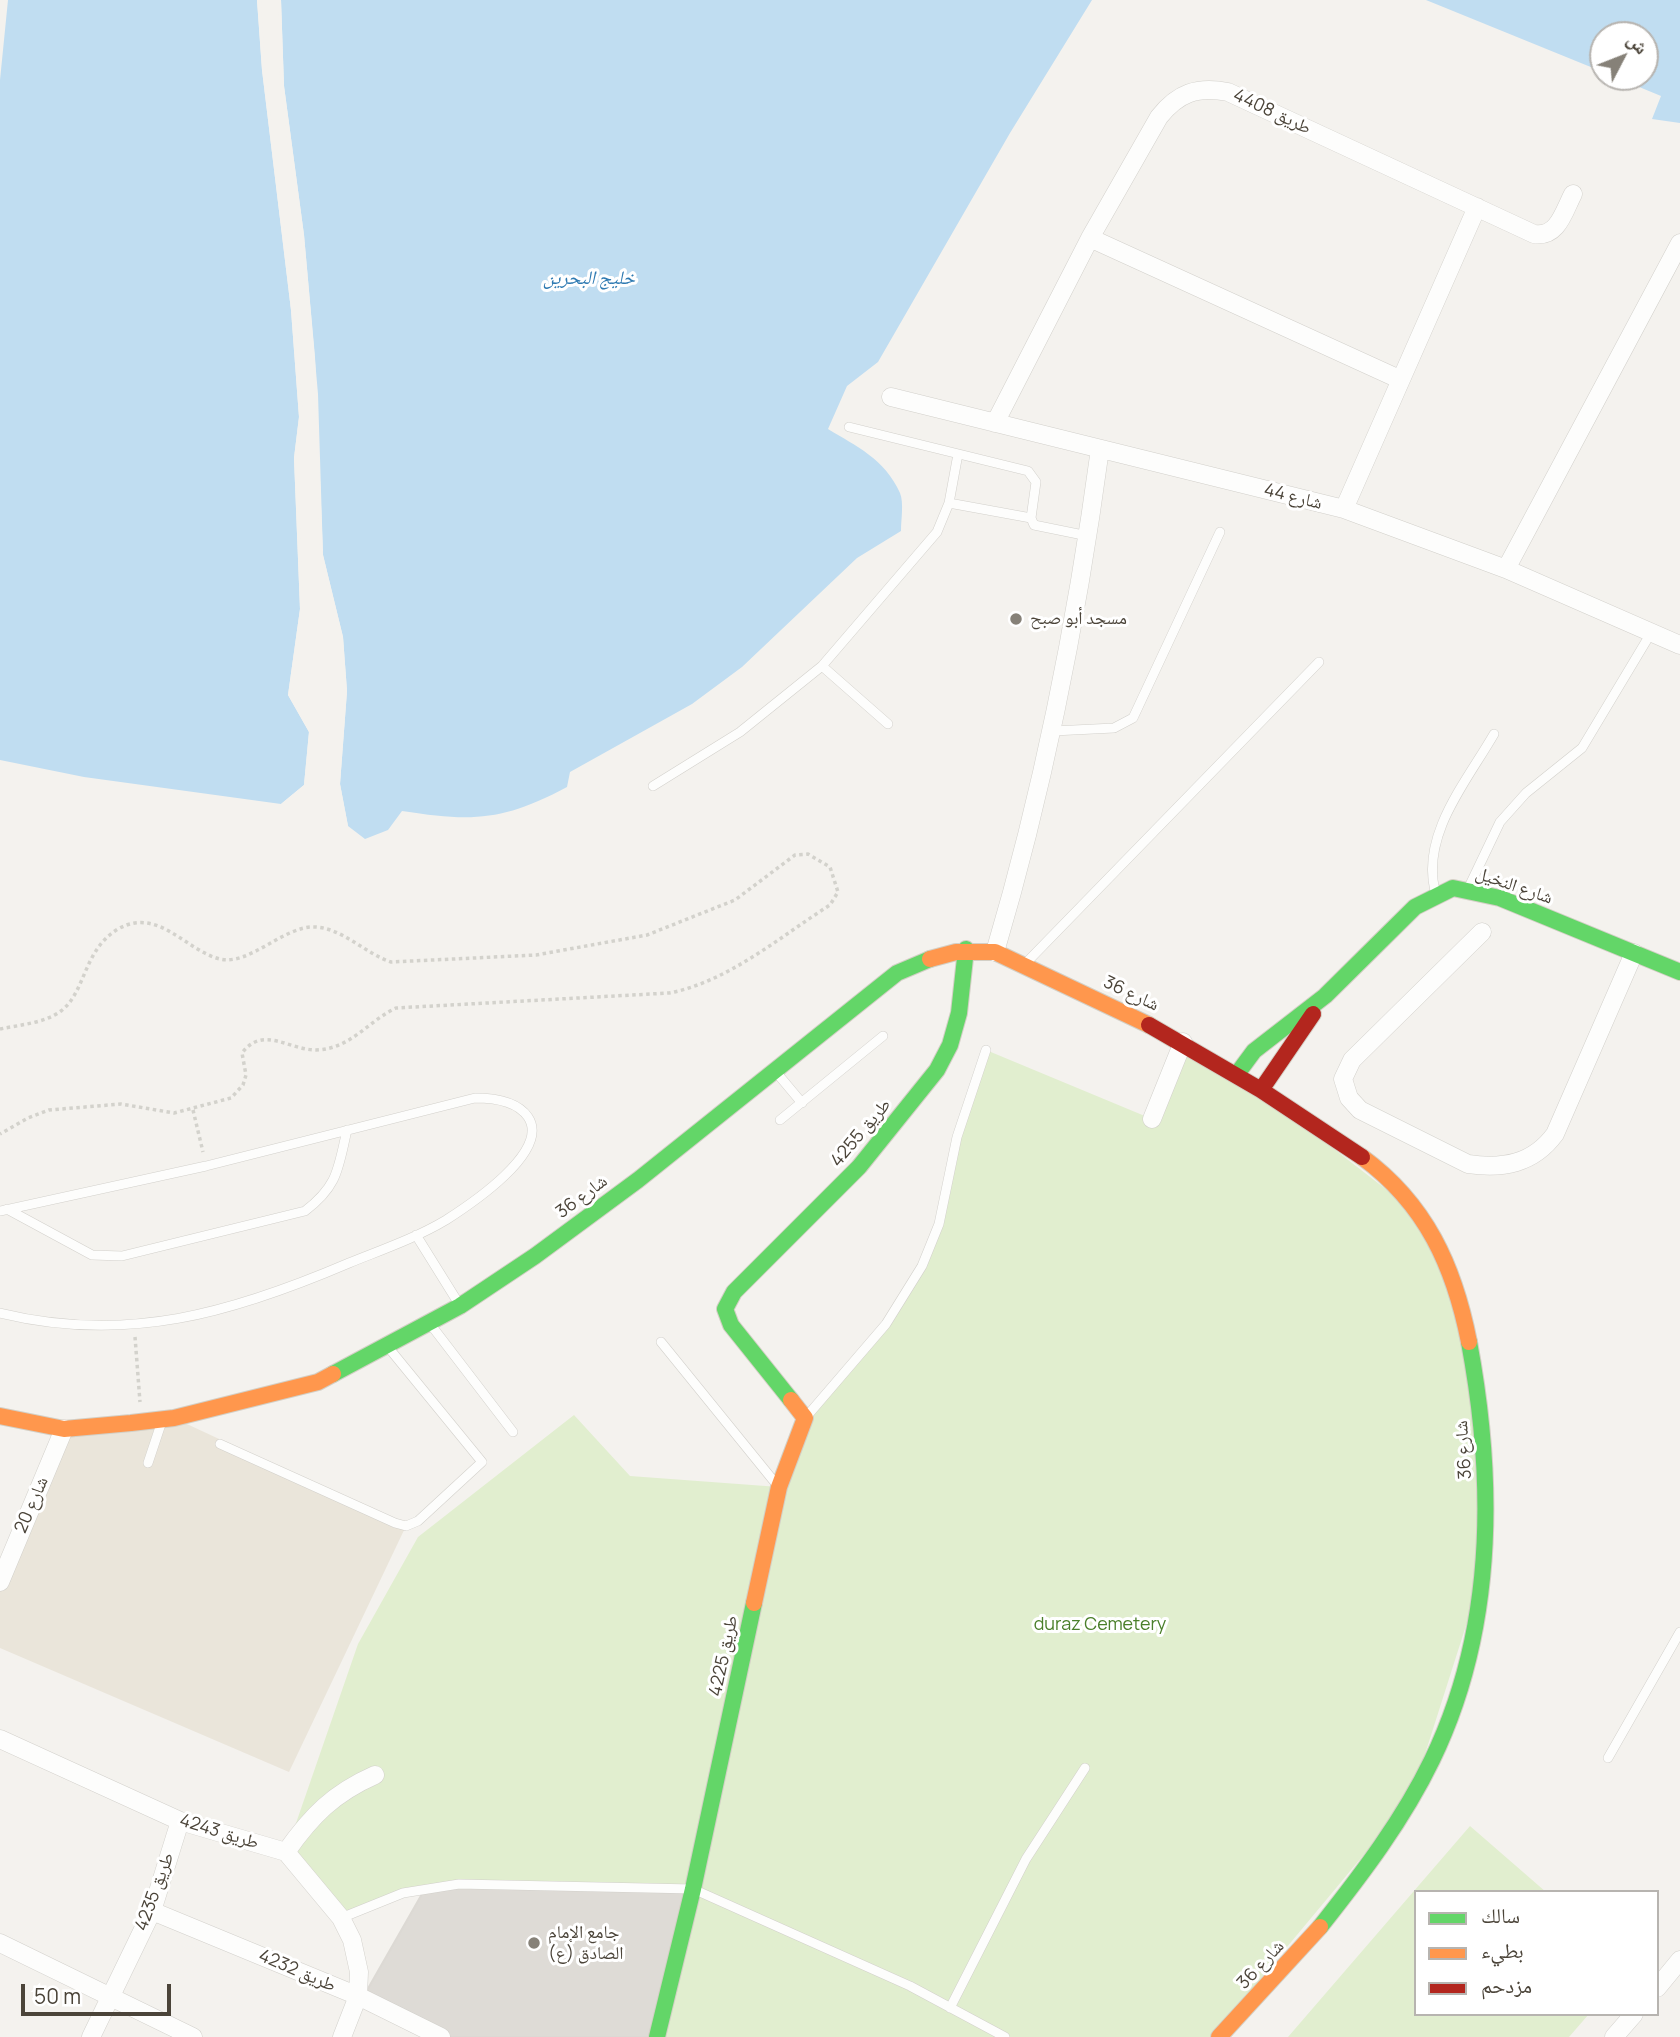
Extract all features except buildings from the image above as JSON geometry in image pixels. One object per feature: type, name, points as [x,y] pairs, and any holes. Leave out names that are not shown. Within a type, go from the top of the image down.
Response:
[{"type":"street","name":"طريق 4408","points":[[995,423],[1090,238],[1159,117],[1171,102],[1188,91],[1208,88],[1228,92],[1534,234],[1546,234],[1555,228],[1573,194]]},
{"type":"street","points":[[1343,509],[1477,207]]},
{"type":"street","points":[[1090,238],[1399,379]]},
{"type":"street","points":[[1506,569],[1673,273],[1680,243]]},
{"type":"street","name":"شارع 44","points":[[891,397],[1343,509],[1506,569],[1680,645]]},
{"type":"street","points":[[995,952],[1027,843],[1053,731],[1088,536],[1100,449]]},
{"type":"street","name":"شارع النخيل","points":[[1237,1074],[1265,1041],[1325,996],[1393,927],[1436,894],[1453,888],[1468,889],[1500,898],[1680,972]]},
{"type":"street","points":[[1482,932],[1352,1060],[1343,1079],[1349,1098],[1360,1110],[1468,1164],[1488,1167],[1506,1167],[1529,1157],[1555,1134],[1634,953]]},
{"type":"street","name":"شارع 36","points":[[0,1416],[64,1429],[142,1422],[318,1382],[388,1347],[460,1306],[534,1256],[617,1195],[897,973],[939,954],[966,949],[995,952],[1025,964],[1183,1042],[1370,1161],[1408,1197],[1427,1221],[1455,1280],[1482,1417],[1486,1494],[1485,1566],[1473,1644],[1450,1718],[1411,1798],[1361,1873],[1304,1947],[1219,2037]]},
{"type":"street","name":"طريق 4255","points":[[805,1418],[731,1325],[725,1309],[734,1292],[859,1167],[937,1070],[950,1045],[959,1013],[966,949]]},
{"type":"street","name":"شارع النخيل","points":[[1261,1090],[1325,996]]},
{"type":"street","points":[[1152,1119],[1183,1042]]},
{"type":"street","name":"طريق 4225","points":[[657,2037],[693,1889],[779,1488],[805,1418]]},
{"type":"street","name":"شارع 20","points":[[0,1582],[64,1429]]},
{"type":"street","name":"طريق 4243","points":[[0,1739],[180,1821],[286,1852]]},
{"type":"street","points":[[342,2037],[358,1996],[359,1972],[352,1940],[341,1918],[286,1852],[306,1823],[325,1803],[349,1787],[375,1776]]},
{"type":"street","name":"طريق 4235","points":[[91,2037],[152,1911],[180,1821]]},
{"type":"street","name":"طريق 4232","points":[[152,1911],[358,1996],[441,2037]]},
{"type":"street","points":[[0,1943],[193,2037]]},
{"type":"street","points":[[1659,1986],[1680,1960]]},
{"type":"street","points":[[1614,2037],[1632,2016]]},
{"type":"lane","points":[[849,427],[1032,474],[1036,482],[1031,518]]},
{"type":"lane","points":[[653,786],[740,732],[822,666],[928,545],[949,503],[958,454]]},
{"type":"lane","points":[[949,503],[1031,518],[1037,526],[1088,536]]},
{"type":"lane","points":[[1053,731],[1114,728],[1133,718],[1220,532]]},
{"type":"lane","points":[[1468,889],[1500,822],[1526,793],[1582,748],[1651,633]]},
{"type":"lane","points":[[1025,964],[1319,662]]},
{"type":"lane","points":[[822,666],[888,724]]},
{"type":"lane","points":[[1436,894],[1432,855],[1438,830],[1494,734]]},
{"type":"lane","points":[[780,1120],[883,1036]]},
{"type":"lane","points":[[805,1418],[886,1324],[922,1266],[939,1224],[957,1137],[986,1050]]},
{"type":"lane","points":[[775,1070],[802,1103]]},
{"type":"lane","points":[[0,1312],[74,1326],[134,1325],[196,1317],[279,1293],[416,1235],[471,1203],[523,1157],[533,1138],[531,1122],[525,1112],[514,1105],[489,1098],[475,1098],[206,1166],[4,1210]]},
{"type":"lane","points":[[4,1210],[92,1255],[122,1256],[305,1211],[326,1195],[337,1174],[347,1130]]},
{"type":"lane","points":[[416,1235],[460,1306]]},
{"type":"lane","points":[[429,1323],[513,1432]]},
{"type":"lane","points":[[662,1342],[779,1488]]},
{"type":"lane","points":[[220,1444],[395,1523],[406,1526],[418,1521],[482,1462],[388,1347]]},
{"type":"lane","points":[[148,1463],[163,1419]]},
{"type":"lane","points":[[1608,1758],[1680,1632]]},
{"type":"lane","points":[[950,2008],[1026,1859],[1085,1768]]},
{"type":"lane","points":[[341,1918],[403,1893],[459,1884],[693,1889],[838,1952],[1005,2037]]},
{"type":"path","points":[[0,1029],[50,1017],[63,1010],[99,945],[118,929],[136,923],[159,926],[219,959],[239,957],[299,929],[314,926],[330,930],[378,958],[391,962],[536,955],[647,935],[735,900],[795,856],[808,854],[819,858],[830,867],[836,880],[838,892],[830,905],[735,966],[691,989],[669,993],[396,1008],[382,1015],[345,1044],[314,1050],[260,1039],[248,1044],[242,1053],[246,1075],[243,1085],[231,1098],[174,1113],[121,1104],[50,1110],[28,1118],[0,1134]]},
{"type":"path","points":[[193,1110],[206,1166]]},
{"type":"path","points":[[134,1325],[142,1422]]},
{"type":"shaded area","points":[[174,1418],[406,1526],[289,1772],[0,1648],[0,1582],[64,1429]]},
{"type":"green space","name":"duraz Cemetery","points":[[1183,1042],[1237,1074],[1427,1221],[1466,1325],[1485,1566],[1411,1798],[1212,2037],[657,2037],[426,1887],[341,1918],[286,1852],[358,1644],[418,1537],[574,1415],[630,1476],[779,1487],[805,1418],[859,1355],[922,1266],[986,1050],[1152,1119]]},
{"type":"green space","points":[[1470,1826],[1544,1890],[1415,1890]]},
{"type":"green space","points":[[1414,1891],[1414,2016],[1587,2016],[1569,2037],[1288,2037]]},
{"type":"water","points":[[8,0],[257,0],[262,70],[291,310],[299,417],[294,458],[300,609],[288,695],[309,732],[304,785],[281,804],[84,777],[0,760],[0,80]]},
{"type":"water","name":"خليج البحرين","points":[[281,0],[1092,0],[1010,133],[878,362],[847,386],[828,429],[878,462],[894,481],[901,497],[901,531],[857,558],[742,667],[692,704],[570,772],[567,787],[524,807],[487,816],[449,817],[402,811],[388,830],[365,839],[348,826],[340,784],[347,691],[343,637],[323,555],[318,394],[304,235],[284,86]]},
{"type":"water","points":[[1426,0],[1680,0],[1680,123],[1652,119],[1661,96],[1649,91],[1659,91],[1659,21],[1589,21],[1589,66]]},
{"type":"pier","points":[[257,0],[261,0],[265,70],[295,309],[303,416],[298,458],[303,609],[292,694],[312,732],[308,787],[285,805],[281,804],[304,785],[309,732],[288,695],[300,609],[294,458],[299,417],[291,310],[262,70]]},
{"type":"pier","points":[[278,0],[281,0],[284,86],[304,235],[315,357],[323,555],[343,637],[347,691],[340,784],[348,826],[344,825],[336,784],[344,691],[339,638],[320,556],[315,395],[300,236],[280,87]]},
{"type":"traffic: fast","points":[[1237,1074],[1254,1051],[1325,996],[1415,907],[1453,888],[1500,898],[1680,972]]},
{"type":"traffic: fast","points":[[791,1400],[731,1325],[725,1309],[734,1292],[859,1167],[937,1070],[950,1045],[959,1013],[966,949]]},
{"type":"traffic: fast","points":[[333,1374],[460,1306],[535,1256],[638,1180],[897,973],[930,959]]},
{"type":"traffic: fast","points":[[1320,1927],[1381,1846],[1421,1782],[1453,1710],[1468,1659],[1484,1554],[1485,1501],[1483,1448],[1469,1342]]},
{"type":"traffic: fast","points":[[657,2037],[693,1889],[754,1603]]},
{"type":"traffic: slow","points":[[930,959],[956,952],[995,952],[1149,1025]]},
{"type":"traffic: slow","points":[[1362,1157],[1404,1195],[1434,1239],[1455,1288],[1469,1342]]},
{"type":"traffic: slow","points":[[0,1416],[64,1429],[174,1418],[318,1382],[333,1374]]},
{"type":"traffic: slow","points":[[754,1603],[779,1487],[805,1418],[791,1400]]},
{"type":"traffic: slow","points":[[1219,2037],[1320,1927]]},
{"type":"traffic: jam","points":[[1261,1090],[1313,1014]]},
{"type":"traffic: jam","points":[[1149,1025],[1261,1090],[1362,1157]]},
{"type":"place","name":"مسجد أبو صبح","points":[[1016,619]]},
{"type":"place","name":"جامع الإمام الصادق (ع)","points":[[534,1943]]}]
